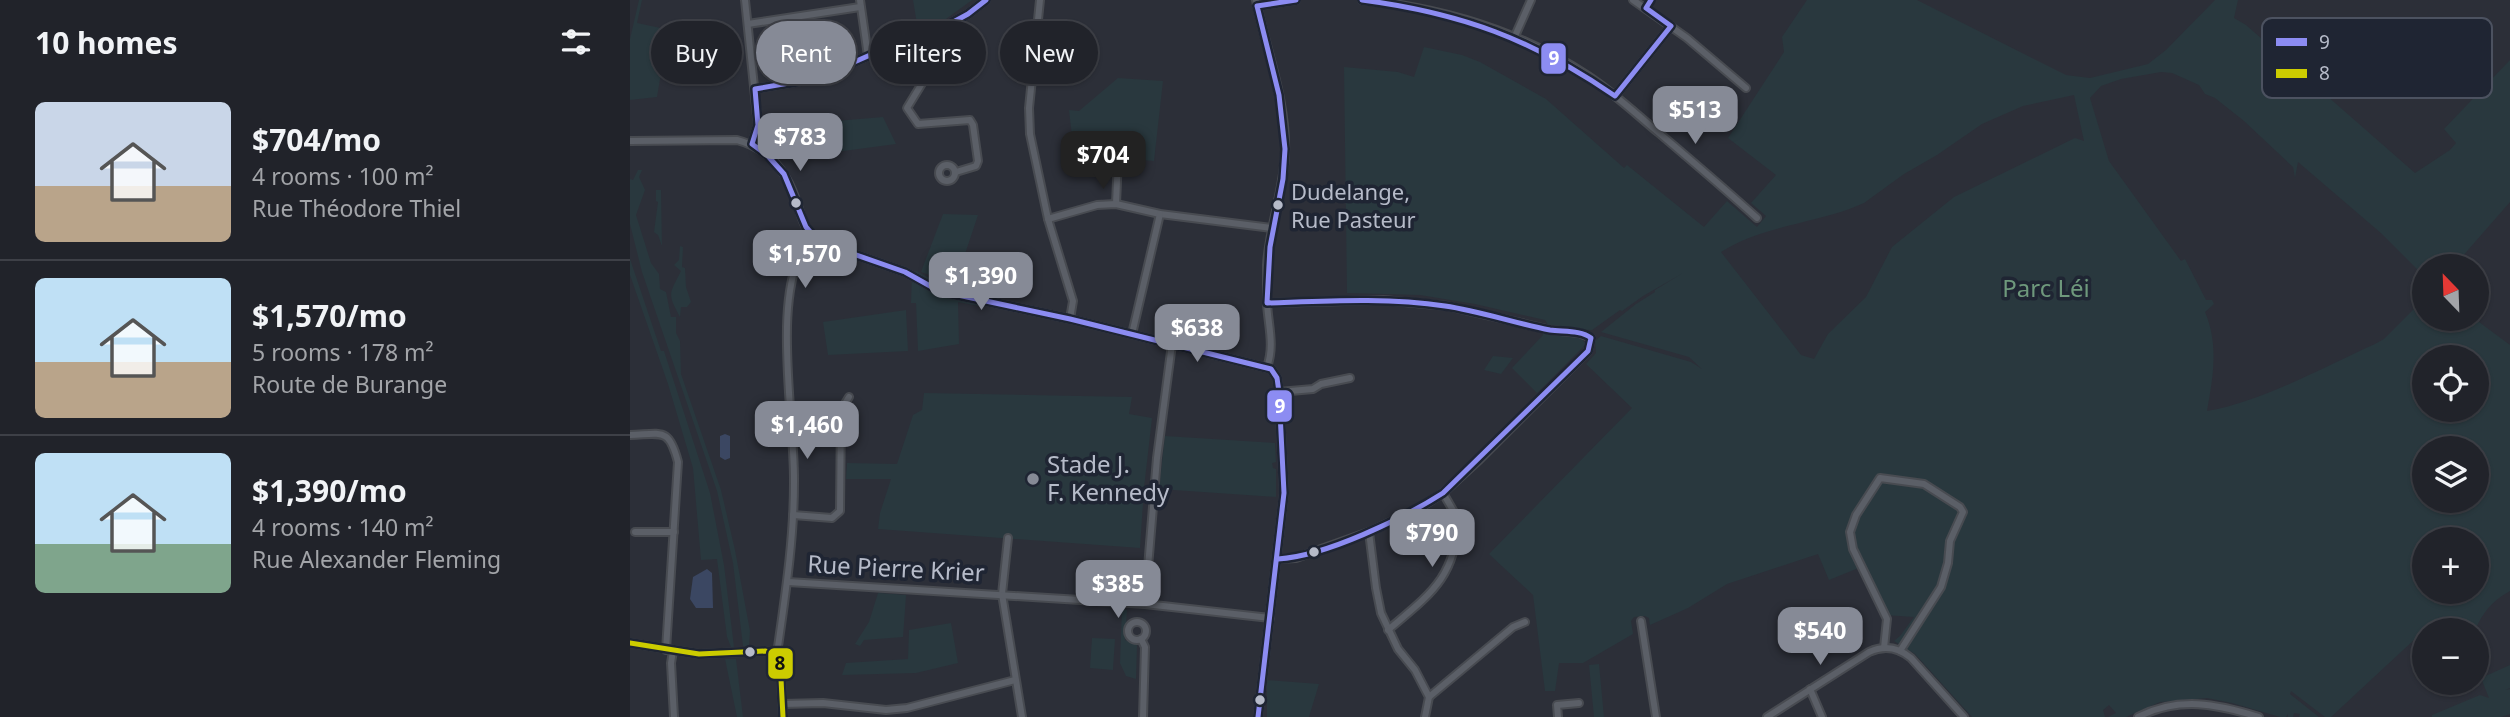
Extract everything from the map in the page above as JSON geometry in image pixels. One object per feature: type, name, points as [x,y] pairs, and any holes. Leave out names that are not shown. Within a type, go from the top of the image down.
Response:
[{"type":"street","points":[[745,0],[758,125],[752,144]]},
{"type":"street","points":[[955,21],[986,0]]},
{"type":"street","points":[[1040,0],[1030,121],[1035,165],[1073,301],[1070,319]]},
{"type":"street","points":[[1267,367],[1271,349],[1267,263],[1284,172],[1285,136],[1278,91],[1257,3],[1296,0]]},
{"type":"street","points":[[1362,0],[1436,11],[1478,22],[1515,36],[1559,58],[1615,96],[1757,218]]},
{"type":"street","points":[[1515,36],[1531,0]]},
{"type":"street","points":[[1633,0],[1671,26],[1746,88]]},
{"type":"street","points":[[1646,8],[1651,0]]},
{"type":"street","points":[[748,24],[860,3],[868,56],[818,78],[755,89]]},
{"type":"street","points":[[1615,96],[1671,26]]},
{"type":"street","points":[[922,84],[907,108],[918,124],[970,120],[973,125],[978,161],[971,169],[956,172]]},
{"type":"street","points":[[630,141],[737,140],[752,144],[765,152],[788,180],[803,224],[819,242],[905,272],[939,291],[1070,319],[1267,367],[1275,374],[1279,392],[1284,493],[1258,717]]},
{"type":"street","points":[[1116,204],[1118,158]]},
{"type":"street","points":[[1048,219],[1097,205],[1116,204],[1160,214],[1272,228]]},
{"type":"street","points":[[1132,334],[1160,214]]},
{"type":"street","points":[[783,717],[780,660],[777,654],[788,582],[794,453],[787,340],[788,308],[802,246],[810,235]]},
{"type":"street","points":[[1267,303],[1382,300],[1447,306],[1551,330],[1579,333],[1591,338],[1588,351],[1443,493],[1410,513],[1369,531],[1296,558],[1278,559]]},
{"type":"street","points":[[1144,604],[1157,458],[1172,344]]},
{"type":"street","points":[[1279,392],[1313,389],[1321,384],[1350,378]]},
{"type":"street","points":[[793,515],[832,518],[840,510],[841,411],[849,397]]},
{"type":"street","points":[[630,435],[665,434],[671,439],[678,462],[669,651],[674,717]]},
{"type":"street","points":[[1884,648],[1887,620],[1853,549],[1850,532],[1856,515],[1880,478],[1924,484],[1960,507],[1963,512],[1950,541],[1948,563],[1941,587],[1900,651]]},
{"type":"street","points":[[1388,630],[1432,592],[1443,578],[1458,519],[1443,493]]},
{"type":"street","points":[[1369,531],[1376,588],[1388,630],[1398,649],[1415,670],[1429,697],[1425,717]]},
{"type":"street","points":[[635,532],[674,532]]},
{"type":"street","name":"Rue Pierre Krier","points":[[1002,594],[1008,538]]},
{"type":"street","name":"Rue Pierre Krier","points":[[788,582],[1144,604],[1270,618]]},
{"type":"street","points":[[1002,594],[1022,717]]},
{"type":"street","points":[[1641,621],[1656,717]]},
{"type":"street","points":[[1429,697],[1513,627],[1525,622]]},
{"type":"street","points":[[1141,639],[1145,647],[1143,717]]},
{"type":"street","points":[[630,643],[699,654],[765,651],[777,654]]},
{"type":"street","points":[[1767,717],[1869,652],[1884,648],[1900,651],[1911,658],[1964,717]]},
{"type":"street","points":[[782,704],[823,703],[886,710],[908,708],[1015,680]]},
{"type":"street","points":[[1810,689],[1822,717]]},
{"type":"street","points":[[1558,717],[1558,705],[1579,703]]},
{"type":"street","points":[[2138,717],[2161,708],[2194,703],[2216,705],[2259,717]]},
{"type":"street","points":[[886,710],[891,717]]},
{"type":"green space","points":[[639,0],[642,0],[637,23],[651,26],[651,84],[659,84],[657,97],[630,100],[630,39]]},
{"type":"green space","points":[[913,0],[972,0],[941,21],[916,21]]},
{"type":"green space","name":"Parc Léi","points":[[1807,0],[1917,0],[2066,75],[2090,78],[2148,64],[2166,50],[2215,0],[2238,0],[2234,18],[2262,39],[2262,98],[2329,98],[2415,173],[2450,150],[2456,143],[2444,129],[2474,98],[2492,98],[2492,79],[2510,60],[2510,202],[2464,254],[2412,254],[2412,264],[2382,234],[2298,162],[2295,178],[2293,167],[2244,121],[2215,98],[2205,94],[2199,85],[2172,73],[2161,72],[2121,79],[2101,86],[2090,98],[2109,161],[2181,261],[2185,259],[2206,300],[2212,300],[2214,304],[2205,312],[2213,349],[2213,373],[2207,411],[2270,392],[2375,344],[2384,339],[2412,311],[2412,331],[2489,329],[2510,345],[2510,591],[2498,599],[2481,618],[2412,618],[2412,642],[2331,717],[2325,717],[2291,691],[2290,694],[2319,717],[2299,717],[2300,714],[2294,713],[2293,717],[2288,717],[2288,714],[2286,717],[2280,717],[2207,698],[2160,702],[2126,717],[2108,717],[2116,713],[2109,705],[2103,710],[2105,717],[1972,717],[1915,654],[1894,641],[1914,617],[1885,615],[1861,567],[1829,580],[1818,554],[1727,584],[1688,608],[1650,625],[1649,618],[1645,616],[1634,617],[1631,621],[1633,634],[1583,663],[1559,663],[1555,691],[1545,691],[1533,595],[1489,554],[1632,408],[1586,364],[1596,353],[1595,341],[1601,336],[1691,362],[1702,369],[1689,357],[1601,332],[1655,290],[1683,273],[1620,310],[1592,330],[1550,328],[1545,320],[1420,295],[1347,293],[1344,67],[1398,72],[1414,77],[1424,47],[1462,55],[1480,62],[1546,99],[1624,168],[1627,165],[1704,227],[1727,201],[1757,227],[1766,216],[1751,203],[1776,175],[1728,138],[1784,52],[1782,37]],"holes":[[[2074,95],[2084,141],[2075,138],[1954,197],[1892,247],[1866,297],[1828,334],[1814,359],[1801,355],[1721,252],[1752,237],[1864,203],[1982,124],[2023,106]]]},
{"type":"green space","points":[[1118,78],[1163,81],[1154,161],[1118,158],[1075,163],[1069,110],[1079,111]]},
{"type":"green space","points":[[883,117],[896,144],[836,152],[834,145],[826,147],[824,122]]},
{"type":"green space","points":[[638,170],[642,170],[639,177],[645,190],[636,215],[651,263],[659,274],[660,289],[666,292],[671,317],[676,317],[681,374],[721,490],[750,631],[749,646],[743,646],[733,563],[717,491],[642,272],[630,224],[630,179],[633,180]]},
{"type":"green space","points":[[656,190],[661,190],[662,246],[654,232],[658,202]]},
{"type":"green space","points":[[943,214],[978,215],[955,284],[921,272]]},
{"type":"green space","points":[[680,246],[683,247],[682,267],[685,268],[686,287],[691,302],[687,307],[681,307],[680,317],[671,294],[681,271],[674,265],[679,260]]},
{"type":"green space","points":[[630,259],[661,351],[664,351],[710,493],[724,565],[734,647],[731,647],[727,637],[717,559],[701,560],[693,468],[668,384],[630,275]]},
{"type":"green space","points":[[916,271],[955,288],[954,294],[981,298],[979,306],[958,302],[959,344],[918,351],[916,303],[911,303],[912,273]]},
{"type":"green space","points":[[906,310],[908,351],[828,355],[823,322]]},
{"type":"green space","points":[[1542,332],[1578,335],[1586,344],[1537,393],[1512,368],[1543,335]]},
{"type":"green space","points":[[1493,356],[1513,358],[1501,374],[1484,370]]},
{"type":"green space","name":"Stade J. F. Kennedy","points":[[924,393],[1132,397],[1129,414],[1152,418],[1140,548],[878,529],[891,479],[846,479],[847,463],[897,464],[913,415],[922,410]]},
{"type":"green space","points":[[1165,436],[1275,443],[1276,462],[1272,463],[1276,469],[1276,497],[1159,489]]},
{"type":"green space","points":[[878,593],[906,595],[903,637],[864,640],[860,646],[855,644],[869,622]]},
{"type":"green space","points":[[1122,609],[1127,610],[1125,640],[1137,645],[1136,679],[1126,676],[1120,663]]},
{"type":"green space","points":[[951,623],[958,663],[916,673],[842,675],[846,663],[908,659],[909,630]]},
{"type":"green space","points":[[1092,638],[1115,639],[1113,670],[1090,668]]},
{"type":"green space","points":[[725,659],[736,659],[743,717],[737,717]]},
{"type":"green space","points":[[1599,664],[1604,717],[1594,717],[1589,665]]},
{"type":"green space","points":[[2510,665],[2510,688],[2505,690],[2510,689],[2510,714],[2501,717],[2432,717],[2480,695],[2489,698],[2489,674]]},
{"type":"green space","points":[[1267,680],[1319,684],[1309,717],[1267,717]]},
{"type":"water","points":[[720,436],[730,436],[730,458],[725,460],[720,457]]},
{"type":"water","points":[[707,569],[712,573],[713,608],[696,608],[690,599],[693,577]]},
{"type":"transit line","name":"9","points":[[986,0],[968,14],[933,33],[886,48],[818,78],[755,89],[758,125],[752,144],[767,155],[784,174],[806,227],[819,242],[905,272],[939,291],[1070,319],[1271,369],[1277,378],[1279,392],[1284,493],[1258,717]]},
{"type":"transit line","name":"9","points":[[1278,559],[1318,551],[1363,535],[1443,493],[1588,351],[1591,338],[1577,332],[1550,330],[1471,311],[1423,303],[1356,300],[1267,303],[1270,247],[1283,179],[1285,149],[1279,95],[1257,6],[1296,0]]},
{"type":"transit line","name":"9","points":[[1362,0],[1432,12],[1494,32],[1554,59],[1615,96],[1671,26],[1646,8],[1651,0]]},
{"type":"transit line","name":"8","points":[[630,643],[699,654],[765,651],[777,654],[780,660],[783,717]]},
{"type":"place","name":"Dudelange, Rue Pasteur","points":[[1278,205]]},
{"type":"place","name":"Stade J. F. Kennedy","points":[[1033,479]]}]
